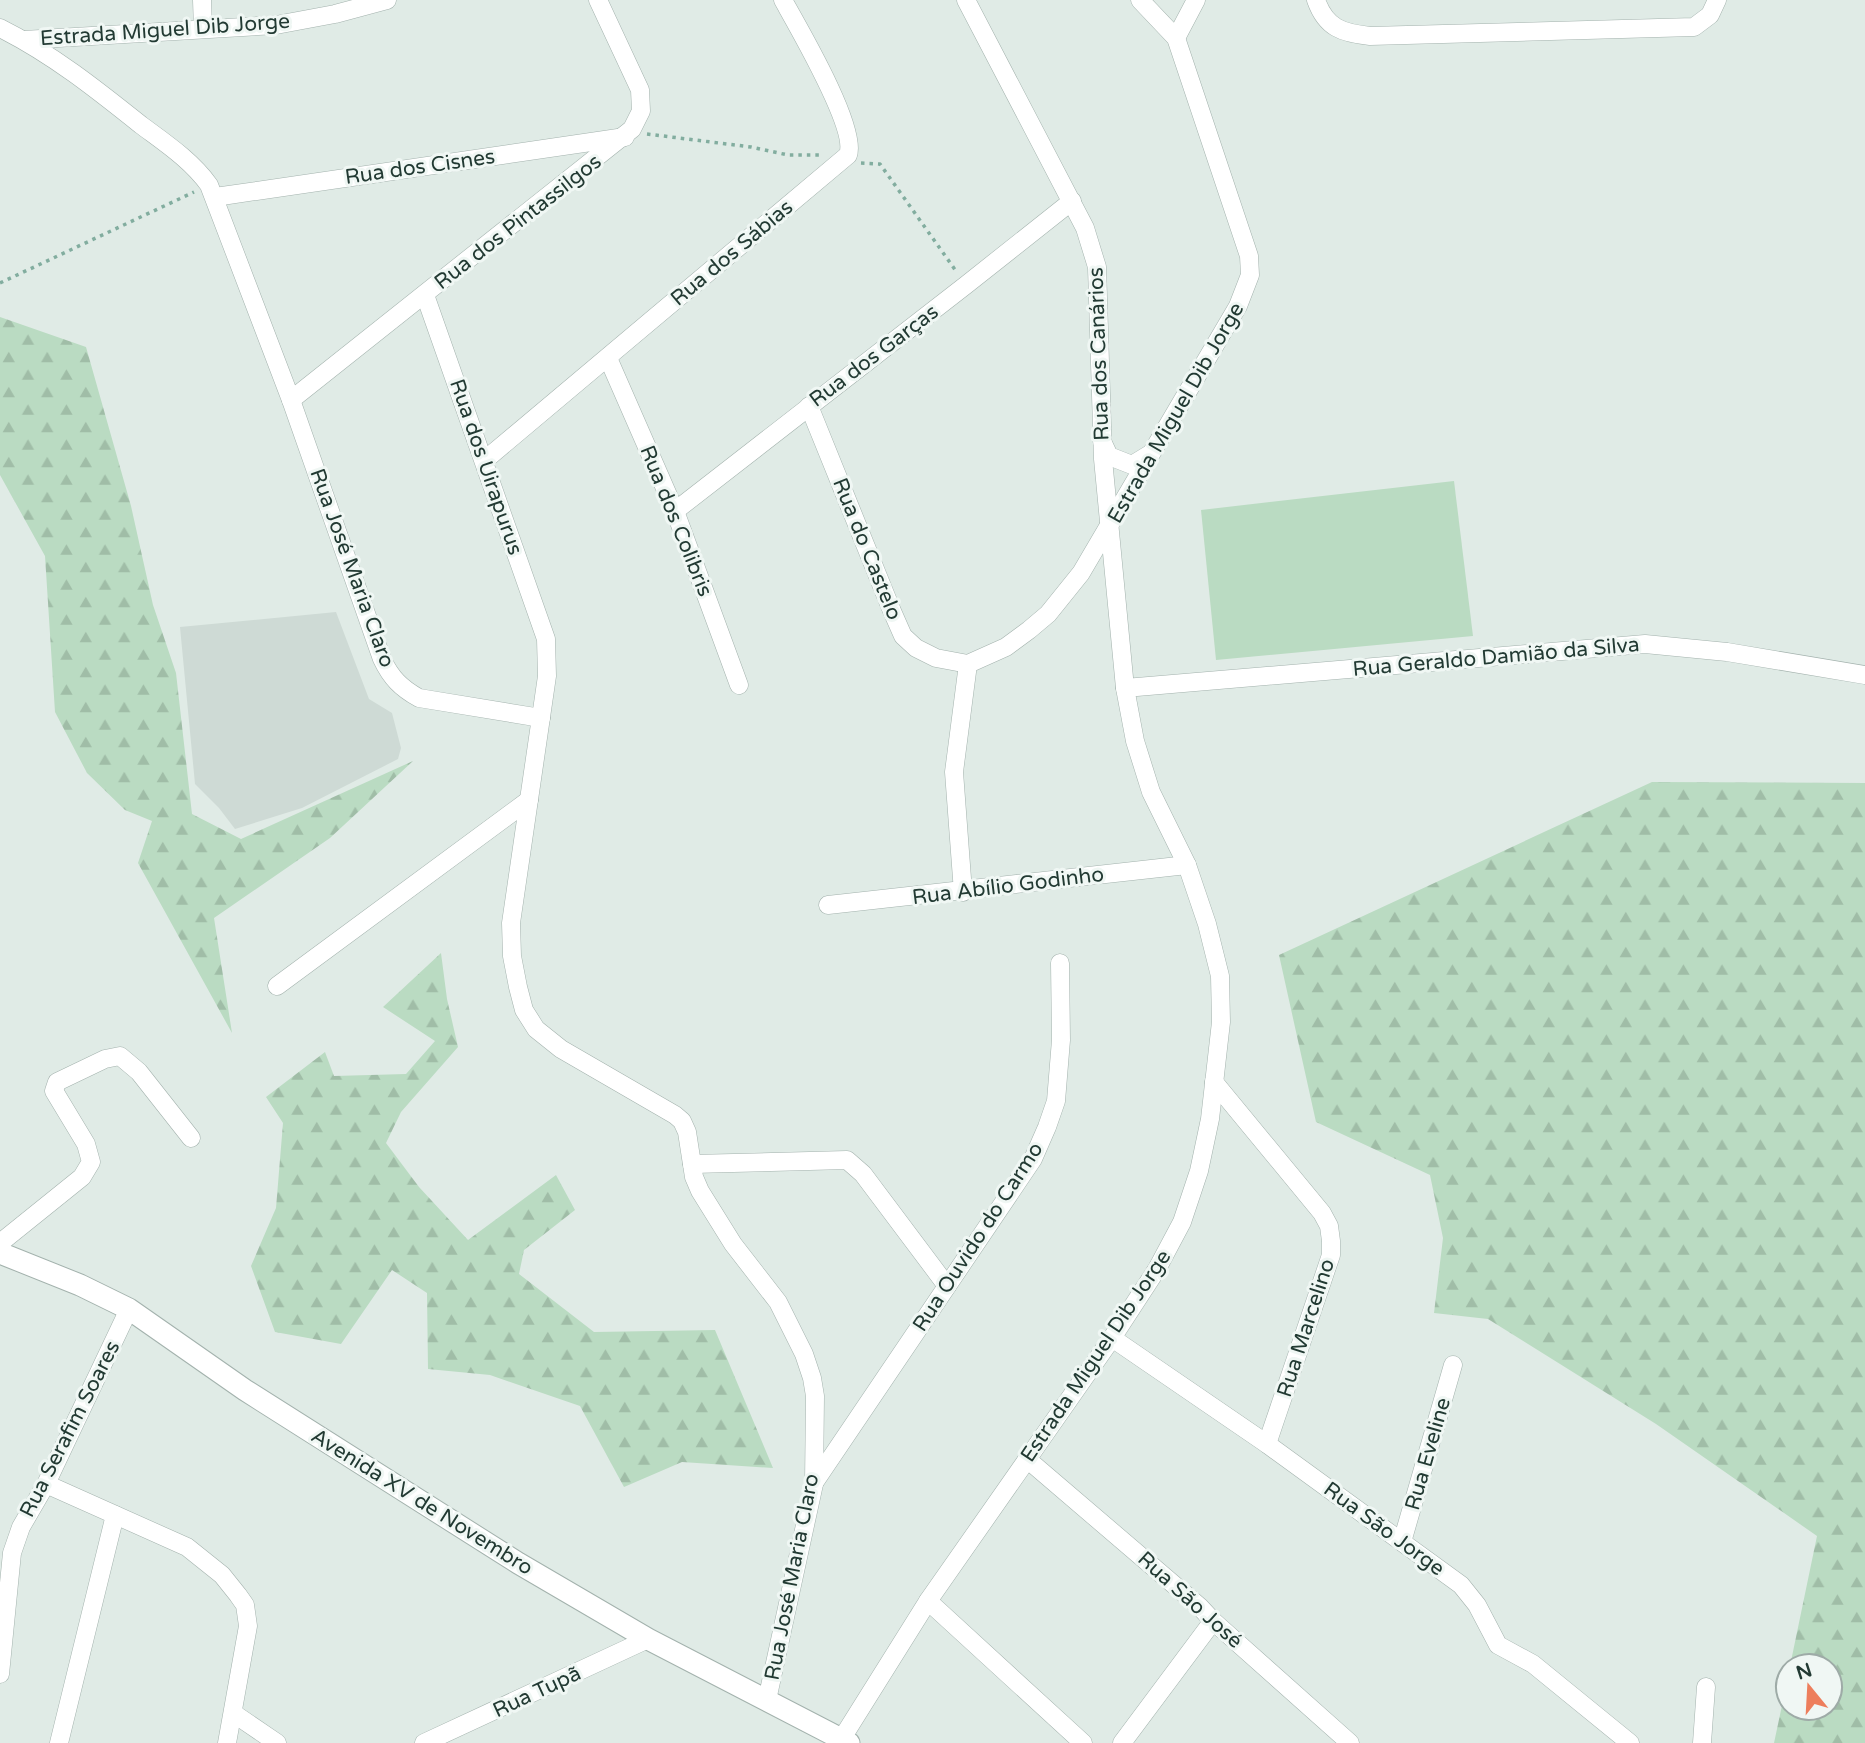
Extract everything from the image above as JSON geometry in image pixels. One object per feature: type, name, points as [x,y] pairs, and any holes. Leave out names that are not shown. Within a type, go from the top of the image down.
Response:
[{"type":"street","points":[[202,0],[203,29]]},
{"type":"street","name":"Estrada Miguel Dib Jorge","points":[[24,40],[276,24],[335,14],[387,0]]},
{"type":"street","points":[[598,0],[640,90],[641,111],[628,133]]},
{"type":"street","points":[[783,0],[820,69],[842,120],[849,140],[845,158]]},
{"type":"street","name":"Rua dos Canários","points":[[966,0],[1092,244],[1097,267],[1102,441],[1108,530]]},
{"type":"street","name":"Estrada Miguel Dib Jorge","points":[[844,1741],[928,1601],[1112,1338],[1157,1269],[1182,1222],[1199,1171],[1221,1022],[1220,976],[1208,924],[1187,865],[1151,792],[1135,741],[1125,688],[1108,530],[1238,306],[1250,275],[1249,256],[1176,38],[1140,0]]},
{"type":"street","points":[[1176,38],[1196,0]]},
{"type":"street","points":[[1316,0],[1324,18],[1335,27],[1370,36],[1694,27],[1710,15],[1717,0]]},
{"type":"street","name":"Rua José Maria Claro","points":[[0,29],[24,40],[75,72],[184,158],[212,191],[291,400],[389,674],[403,689],[419,698],[541,719],[511,923],[512,956],[524,1010],[536,1029],[561,1049],[682,1121],[689,1139],[694,1177],[700,1191],[733,1244],[778,1301],[804,1354],[812,1378],[815,1396],[814,1484],[767,1700]]},
{"type":"street","name":"Rua dos Cisnes","points":[[212,191],[628,133]]},
{"type":"street","name":"Rua dos Pintassilgos","points":[[291,400],[628,133]]},
{"type":"street","name":"Rua dos Sábias","points":[[485,460],[845,158]]},
{"type":"street","name":"Rua dos Garças","points":[[675,511],[1072,201]]},
{"type":"street","name":"Rua dos Uirapurus","points":[[425,295],[546,639],[547,676],[541,719]]},
{"type":"street","name":"Rua dos Colibris","points":[[608,358],[675,511],[739,685]]},
{"type":"street","name":"Rua do Castelo","points":[[809,406],[903,635],[916,648],[936,658],[968,664]]},
{"type":"street","points":[[1102,441],[1109,456],[1132,465],[1153,453]]},
{"type":"street","points":[[962,892],[954,772],[968,664],[1006,647],[1048,614],[1081,573],[1108,530]]},
{"type":"street","name":"Rua Geraldo Damião da Silva","points":[[1125,688],[1646,644],[1727,652],[1865,675]]},
{"type":"street","points":[[277,986],[529,800]]},
{"type":"street","name":"Rua Abílio Godinho","points":[[828,905],[1187,865]]},
{"type":"street","name":"Rua Ouvido do Carmo","points":[[814,1484],[1032,1159],[1056,1101],[1061,1040],[1060,963]]},
{"type":"street","points":[[0,1243],[82,1177],[91,1162],[86,1144],[54,1091],[57,1082],[105,1059],[120,1056],[139,1072],[191,1138]]},
{"type":"street","name":"Rua Marcelino","points":[[1214,1082],[1322,1213],[1329,1226],[1331,1241],[1326,1272],[1267,1444]]},
{"type":"street","points":[[692,1164],[843,1158],[854,1164],[947,1286]]},
{"type":"street","name":"Avenida XV de Novembro","points":[[0,1253],[80,1285],[130,1309],[245,1390],[518,1563],[648,1639],[844,1741]]},
{"type":"street","name":"Rua Serafim Soares","points":[[0,1674],[12,1553],[21,1527],[46,1484],[130,1309]]},
{"type":"street","name":"Rua São Jorge","points":[[1112,1338],[1267,1444],[1461,1584],[1503,1649],[1533,1664],[1630,1743]]},
{"type":"street","name":"Rua Eveline","points":[[1402,1542],[1453,1365]]},
{"type":"street","name":"Rua São José","points":[[1027,1459],[1200,1607],[1350,1743]]},
{"type":"street","points":[[46,1484],[195,1552],[222,1574],[245,1605],[248,1626],[227,1743]]},
{"type":"street","points":[[59,1743],[115,1515]]},
{"type":"street","points":[[928,1601],[1083,1743]]},
{"type":"street","points":[[1122,1743],[1213,1621]]},
{"type":"street","name":"Rua Tupã","points":[[424,1743],[648,1639]]},
{"type":"street","points":[[1702,1743],[1706,1687]]},
{"type":"street","points":[[233,1713],[277,1743]]},
{"type":"path","points":[[628,133],[751,147],[788,155],[845,158],[880,164],[967,285]]},
{"type":"path","points":[[0,283],[212,191]]},
{"type":"shaded area","points":[[336,612],[369,699],[392,713],[401,748],[398,759],[302,808],[235,829],[195,784],[180,627]]},
{"type":"green space","points":[[0,317],[86,347],[131,506],[153,605],[176,673],[192,814],[241,839],[413,761],[330,838],[214,918],[232,1033],[138,863],[152,821],[125,810],[87,773],[55,712],[45,556],[0,475]]},
{"type":"green space","points":[[1454,481],[1473,636],[1216,660],[1201,510]]},
{"type":"green space","points":[[1652,782],[1865,783],[1865,1743],[1774,1743],[1778,1722],[1844,1722],[1844,1652],[1793,1652],[1817,1536],[1656,1424],[1488,1319],[1434,1313],[1443,1238],[1430,1175],[1316,1122],[1279,955]]},
{"type":"green space","points":[[441,953],[447,999],[458,1047],[401,1112],[386,1143],[419,1187],[468,1240],[556,1175],[575,1210],[524,1250],[519,1274],[594,1332],[715,1330],[773,1468],[682,1462],[624,1487],[580,1406],[490,1375],[428,1369],[427,1293],[392,1270],[341,1344],[275,1332],[251,1266],[276,1208],[283,1123],[266,1097],[325,1052],[334,1076],[406,1074],[435,1041],[383,1007]]}]
